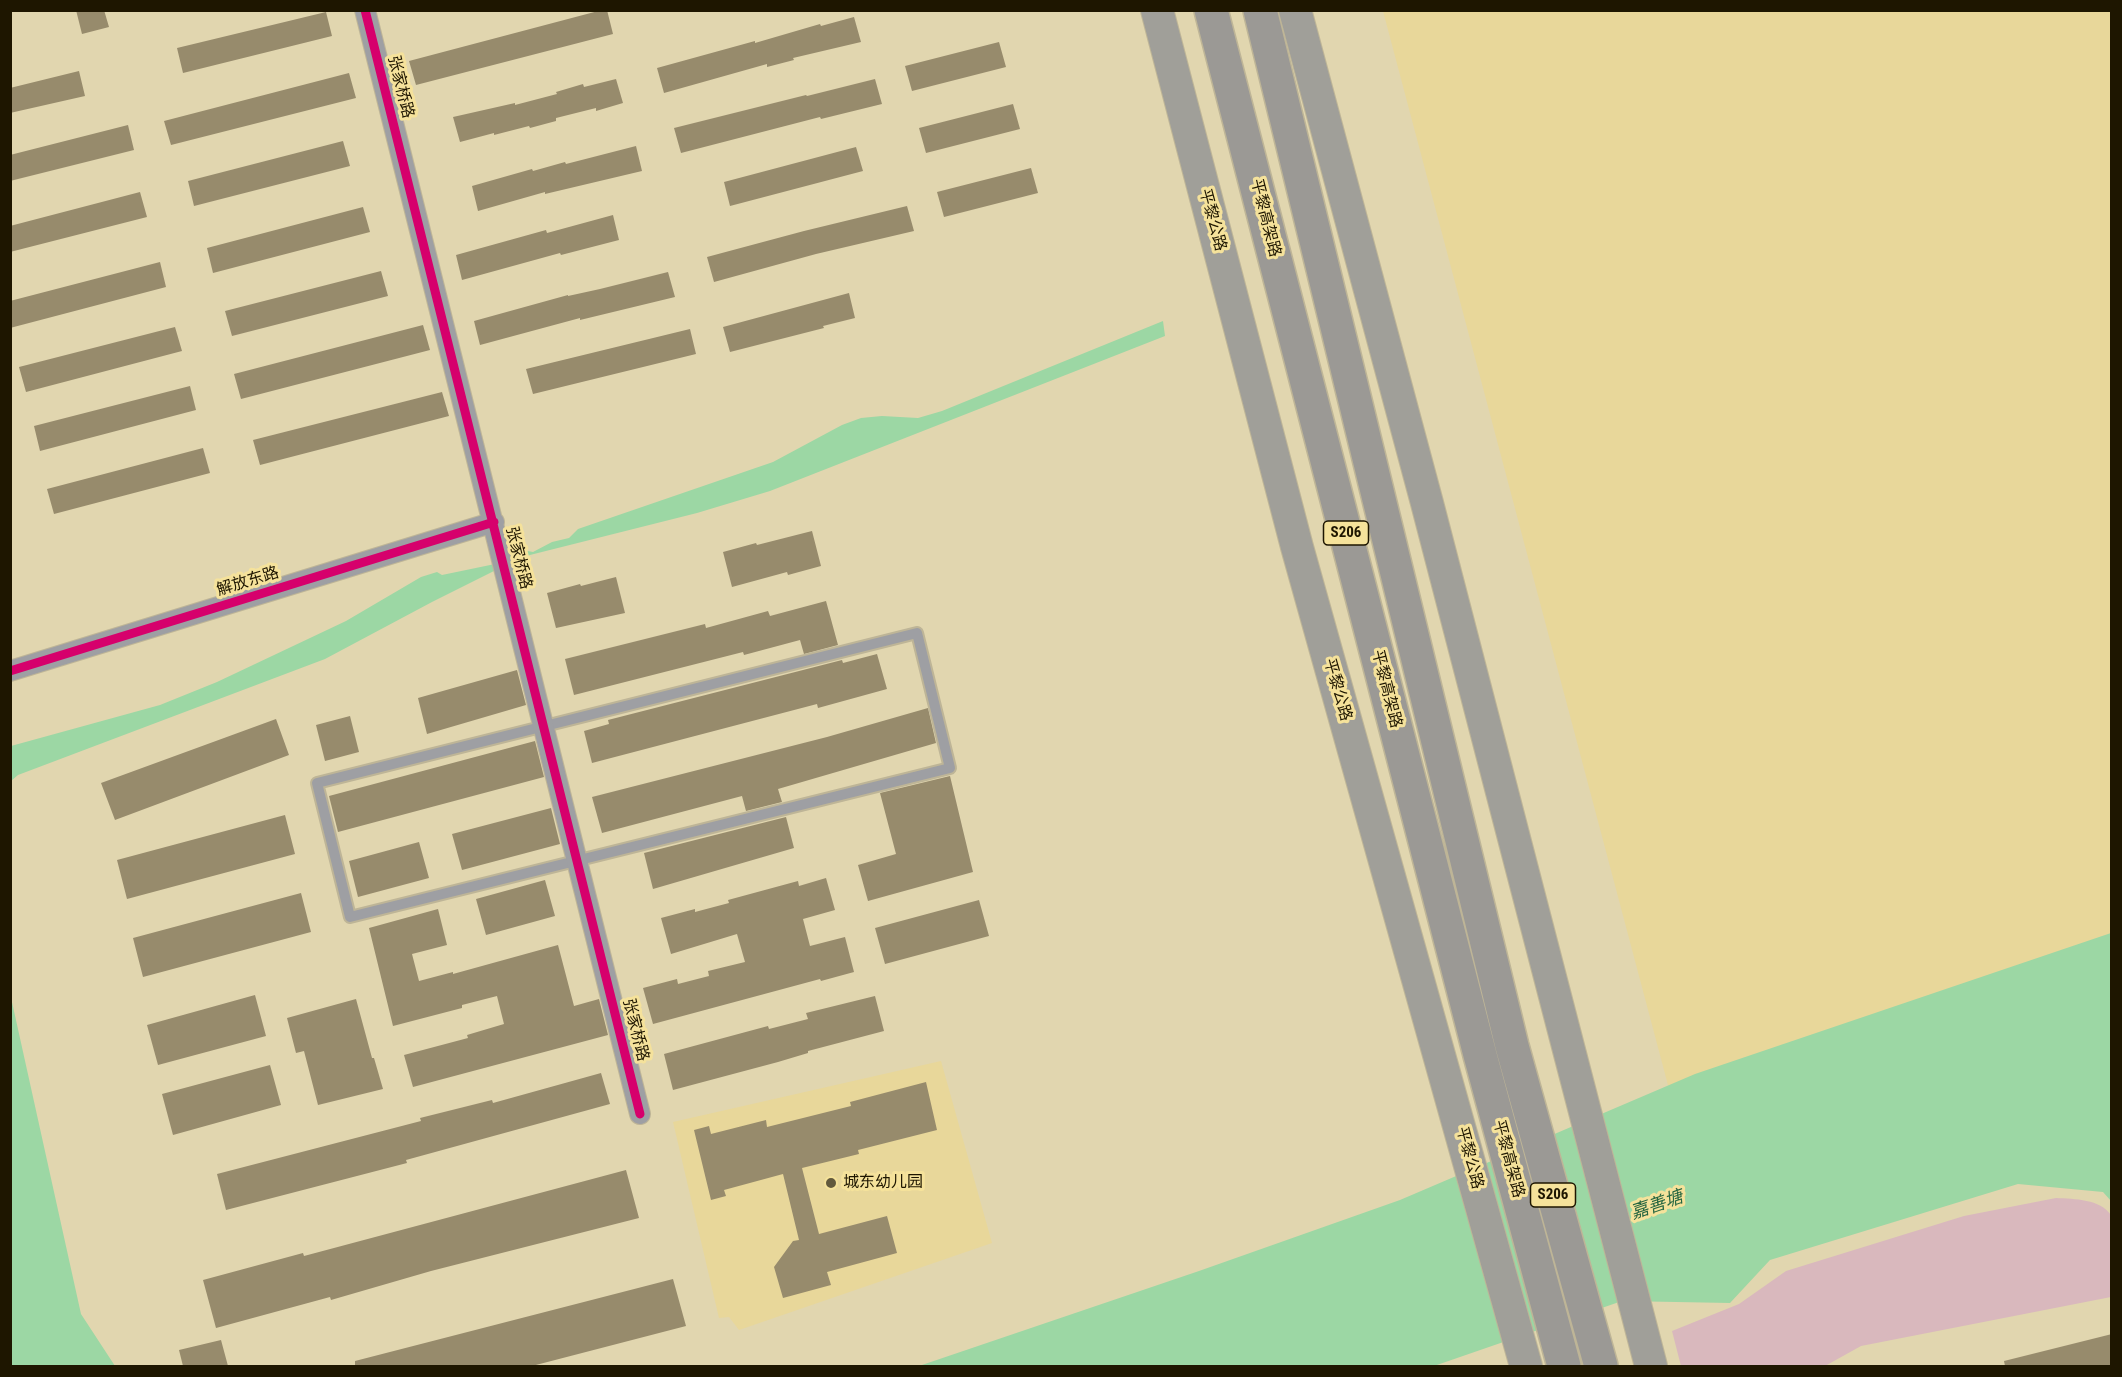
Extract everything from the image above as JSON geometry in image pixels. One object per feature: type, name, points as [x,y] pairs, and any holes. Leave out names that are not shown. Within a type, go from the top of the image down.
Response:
[{"type":"highway","name":"平黎高架路","points":[[1211,10],[1480,1055],[1564,1366]]},
{"type":"highway","name":"平黎高架路","points":[[1260,10],[1512,1047],[1600,1366]]},
{"type":"main road","name":"平黎公路","points":[[1157,10],[1297,547],[1526,1366]]},
{"type":"main road","points":[[1295,10],[1430,514],[1651,1366]]},
{"type":"street","name":"张家桥路","points":[[365,10],[640,1114]]},
{"type":"street","name":"解放东路","points":[[10,671],[494,522]]},
{"type":"lane","points":[[917,633],[950,768],[578,861],[350,917],[317,783],[917,633]]},
{"type":"shaded area","points":[[1383,11],[2111,11],[2111,1007],[1686,1153]]},
{"type":"shaded area","name":"城东幼儿园","points":[[941,1061],[992,1243],[739,1330],[729,1317],[719,1318],[673,1122]]},
{"type":"shaded area","points":[[2056,1198],[2094,1203],[2111,1215],[2111,1297],[1861,1346],[1825,1366],[1681,1366],[1672,1331],[1739,1304],[1786,1271],[1964,1216]]},
{"type":"water","points":[[1163,321],[1165,336],[770,491],[697,513],[522,557],[325,659],[18,775],[11,781],[11,746],[160,705],[217,682],[346,621],[421,577],[437,572],[442,575],[495,564],[517,549],[533,552],[552,542],[569,538],[578,529],[773,462],[842,425],[861,418],[882,416],[918,418],[942,411]]},
{"type":"water","name":"嘉善塘","points":[[2111,933],[2111,1201],[2103,1192],[2018,1184],[1770,1260],[1730,1303],[1622,1301],[1434,1366],[919,1366],[1400,1200],[1695,1074]]},
{"type":"water","points":[[10,993],[81,1314],[115,1366],[11,1366]]},
{"type":"building","points":[[76,10],[104,10],[109,27],[82,34]]},
{"type":"building","points":[[607,10],[613,34],[416,85],[409,61]]},
{"type":"building","points":[[326,12],[332,36],[183,73],[177,48]]},
{"type":"building","points":[[854,17],[861,42],[793,58],[794,60],[767,67],[767,64],[664,93],[657,68]]},
{"type":"building","points":[[999,42],[1006,67],[912,91],[905,66]]},
{"type":"building","points":[[79,71],[85,96],[10,113],[10,88]]},
{"type":"building","points":[[349,73],[356,98],[171,145],[164,121]]},
{"type":"building","points":[[616,79],[623,103],[596,111],[596,108],[556,118],[556,121],[530,128],[529,126],[494,135],[494,133],[460,142],[453,117],[515,103],[515,105],[557,94],[556,92],[583,84],[584,87]]},
{"type":"building","points":[[875,79],[882,104],[821,119],[820,117],[681,153],[674,128]]},
{"type":"building","points":[[1013,104],[1020,129],[926,153],[919,128]]},
{"type":"building","points":[[128,125],[134,150],[10,181],[10,155]]},
{"type":"building","points":[[343,141],[350,166],[194,206],[188,181]]},
{"type":"building","points":[[636,146],[642,171],[545,194],[545,192],[478,211],[472,186],[532,169],[533,171],[565,162],[566,164]]},
{"type":"building","points":[[856,147],[863,171],[730,206],[724,182]]},
{"type":"building","points":[[1031,168],[1038,193],[944,217],[937,192]]},
{"type":"building","points":[[140,192],[147,217],[10,252],[10,226]]},
{"type":"building","points":[[907,206],[914,231],[816,254],[714,282],[707,257]]},
{"type":"building","points":[[363,207],[370,232],[213,273],[207,248]]},
{"type":"building","points":[[613,215],[619,240],[561,255],[560,253],[462,280],[456,255],[546,230],[547,233]]},
{"type":"building","points":[[160,262],[166,287],[10,328],[10,301]]},
{"type":"building","points":[[381,271],[388,296],[232,336],[225,311]]},
{"type":"building","points":[[668,272],[675,297],[580,320],[580,318],[480,345],[474,321],[568,295]]},
{"type":"building","points":[[849,293],[855,318],[730,352],[723,327]]},
{"type":"building","points":[[423,325],[430,350],[241,399],[234,374]]},
{"type":"building","points":[[175,327],[182,351],[26,392],[19,367]]},
{"type":"building","points":[[690,329],[696,354],[533,394],[526,369]]},
{"type":"building","points":[[190,386],[196,410],[40,451],[34,426]]},
{"type":"building","points":[[442,392],[449,416],[260,465],[253,440]]},
{"type":"building","points":[[203,448],[210,473],[54,514],[47,489]]},
{"type":"building","points":[[812,531],[821,566],[788,575],[787,572],[732,587],[723,552]]},
{"type":"building","points":[[616,577],[625,613],[556,628],[547,593]]},
{"type":"building","points":[[826,601],[838,645],[804,654],[800,640],[744,655],[743,652],[574,695],[565,659],[705,624],[706,628],[768,611],[770,616]]},
{"type":"building","points":[[877,654],[887,689],[818,708],[817,704],[592,763],[584,731],[609,724],[608,720],[842,660],[843,663]]},
{"type":"building","points":[[517,670],[526,705],[427,734],[418,698]]},
{"type":"building","points":[[928,708],[936,743],[778,789],[782,802],[746,811],[742,796],[602,833],[592,797],[827,737]]},
{"type":"building","points":[[350,716],[359,752],[325,761],[316,725]]},
{"type":"building","points":[[276,719],[289,755],[115,820],[101,783]]},
{"type":"building","points":[[535,741],[544,777],[338,832],[329,796]]},
{"type":"building","points":[[950,776],[973,872],[868,901],[858,865],[896,854],[880,793]]},
{"type":"building","points":[[551,808],[560,844],[462,870],[452,834]]},
{"type":"building","points":[[285,815],[295,854],[127,899],[117,860]]},
{"type":"building","points":[[786,817],[794,848],[653,889],[644,853]]},
{"type":"building","points":[[419,842],[429,878],[358,897],[349,861]]},
{"type":"building","points":[[826,878],[835,910],[803,919],[810,946],[845,937],[854,972],[653,1024],[643,988],[677,979],[678,984],[709,976],[708,971],[745,962],[737,934],[671,954],[661,918],[729,903],[728,900],[798,881],[799,886]]},
{"type":"building","points":[[545,880],[555,916],[486,935],[476,899]]},
{"type":"building","points":[[301,893],[311,932],[143,977],[133,938]]},
{"type":"building","points":[[979,900],[989,936],[885,964],[875,928]]},
{"type":"building","points":[[438,909],[447,945],[412,954],[419,981],[558,945],[574,1006],[599,999],[608,1035],[413,1087],[404,1055],[468,1038],[467,1035],[504,1024],[497,996],[462,1005],[462,1008],[393,1026],[369,928]]},
{"type":"building","points":[[255,995],[266,1036],[158,1065],[147,1025]]},
{"type":"building","points":[[875,996],[884,1031],[673,1090],[664,1054],[768,1026],[769,1029],[808,1019],[806,1013]]},
{"type":"building","points":[[356,999],[383,1089],[318,1105],[304,1051],[296,1053],[287,1018]]},
{"type":"building","points":[[270,1065],[281,1105],[173,1135],[162,1094]]},
{"type":"building","points":[[601,1073],[610,1104],[406,1160],[407,1163],[226,1210],[217,1174],[421,1121],[420,1118],[492,1100],[493,1103]]},
{"type":"building","points":[[926,1082],[937,1130],[858,1150],[859,1154],[802,1168],[819,1234],[887,1216],[897,1253],[827,1272],[831,1285],[783,1298],[774,1267],[793,1241],[799,1240],[783,1174],[724,1190],[726,1196],[711,1200],[694,1130],[709,1126],[711,1134],[766,1120],[767,1127],[851,1106],[850,1102]]},
{"type":"building","points":[[626,1170],[639,1218],[431,1271],[331,1300],[330,1297],[216,1328],[203,1280],[303,1253],[304,1256]]},
{"type":"building","points":[[673,1279],[686,1326],[532,1366],[355,1366],[355,1361]]},
{"type":"building","points":[[2112,1334],[2112,1366],[2005,1366],[2004,1361]]},
{"type":"building","points":[[221,1340],[228,1366],[183,1366],[179,1350]]},
{"type":"cycle path","points":[[365,10],[640,1114]]},
{"type":"cycle path","points":[[10,671],[494,522]]},
{"type":"place","name":"城东幼儿园","points":[[831,1183]]}]
